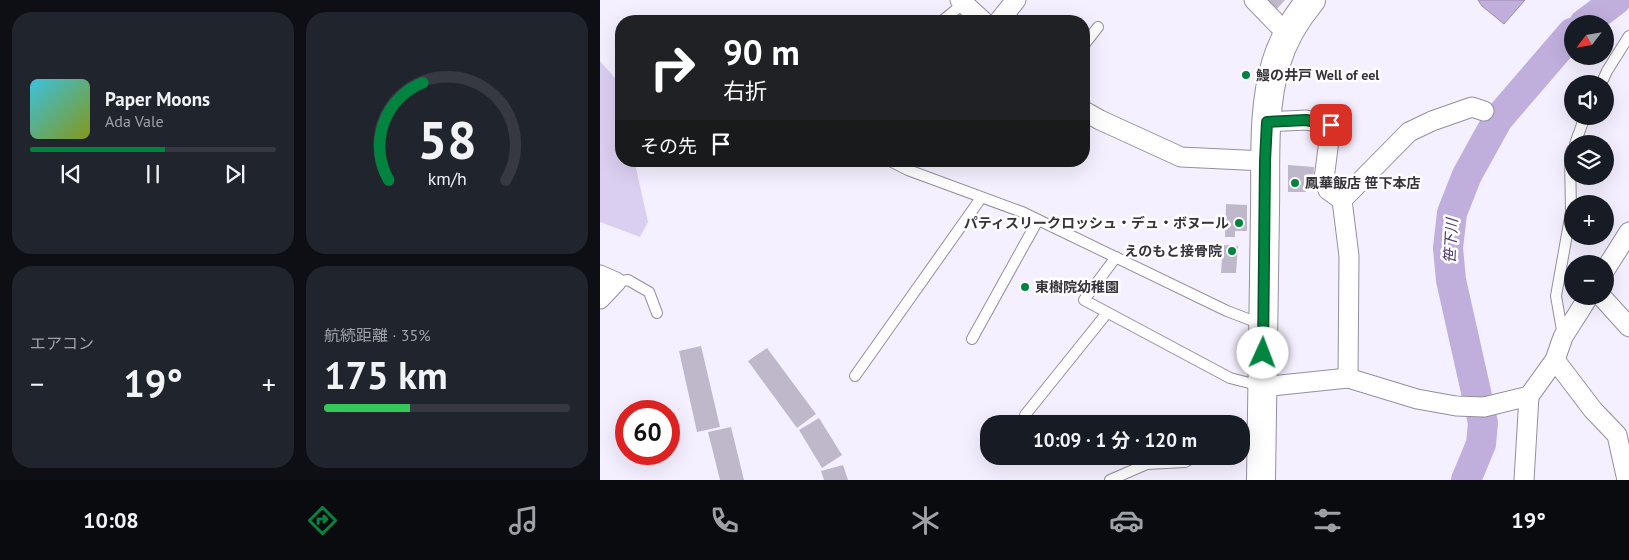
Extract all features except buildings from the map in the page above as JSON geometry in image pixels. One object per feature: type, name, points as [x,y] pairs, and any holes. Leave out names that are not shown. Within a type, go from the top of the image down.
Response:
[{"type":"main road","points":[[1261,480],[1252,429],[1262,387],[1265,161],[1268,97],[1276,62],[1288,35],[1301,12],[1311,0]]},
{"type":"street","points":[[1004,15],[1016,0]]},
{"type":"street","points":[[1254,0],[1288,35]]},
{"type":"street","points":[[1342,200],[1409,132],[1432,121],[1472,107],[1484,110]]},
{"type":"street","points":[[1090,114],[1181,157],[1265,161]]},
{"type":"street","points":[[1267,122],[1306,120],[1331,125],[1324,179],[1328,190],[1342,200],[1349,256],[1348,378]]},
{"type":"street","points":[[1614,256],[1629,232]]},
{"type":"street","points":[[600,300],[608,278]]},
{"type":"street","points":[[1524,480],[1529,396],[1555,360],[1563,337],[1583,305]]},
{"type":"street","points":[[1609,305],[1629,327]]},
{"type":"street","points":[[1555,360],[1593,410],[1617,434],[1627,480]]},
{"type":"street","points":[[1262,387],[1348,378],[1417,399],[1456,406],[1484,407],[1529,396]]},
{"type":"lane","points":[[954,15],[971,7]]},
{"type":"lane","points":[[1090,37],[1098,27]]},
{"type":"lane","points":[[1606,75],[1629,36]]},
{"type":"lane","points":[[902,167],[1022,212],[1227,311],[1264,325]]},
{"type":"lane","points":[[1563,337],[1556,296],[1571,212],[1571,185]]},
{"type":"lane","points":[[855,376],[982,198]]},
{"type":"lane","points":[[972,339],[1038,220]]},
{"type":"lane","points":[[1116,257],[1084,300],[1230,378],[1262,387]]},
{"type":"lane","points":[[608,278],[628,280],[649,292],[657,313]]},
{"type":"lane","points":[[1025,415],[1107,313]]},
{"type":"lane","points":[[1110,480],[1145,465]]},
{"type":"shaded area","points":[[1478,0],[1525,0],[1504,24],[1482,6]]},
{"type":"shaded area","points":[[600,61],[615,78],[615,167],[636,167],[648,222],[640,237],[600,222]]},
{"type":"waterway","name":"笹下川","points":[[1596,15],[1616,0]]},
{"type":"waterway","name":"笹下川","points":[[1466,480],[1481,444],[1483,423],[1451,280],[1448,248],[1452,213],[1467,175],[1498,119],[1564,42]]},
{"type":"place","name":"鰻の井戸 Well of eel","points":[[1246,75]]},
{"type":"place","name":"鳳華飯店 笹下本店","points":[[1295,183]]},
{"type":"place","name":"パティスリークロッシュ・デュ・ボヌール","points":[[1239,223]]},
{"type":"place","name":"えのもと接骨院","points":[[1232,251]]},
{"type":"place","name":"東樹院幼稚園","points":[[1025,287]]},
{"type":"route","points":[[1263,353],[1267,122],[1306,120],[1331,125]]}]
